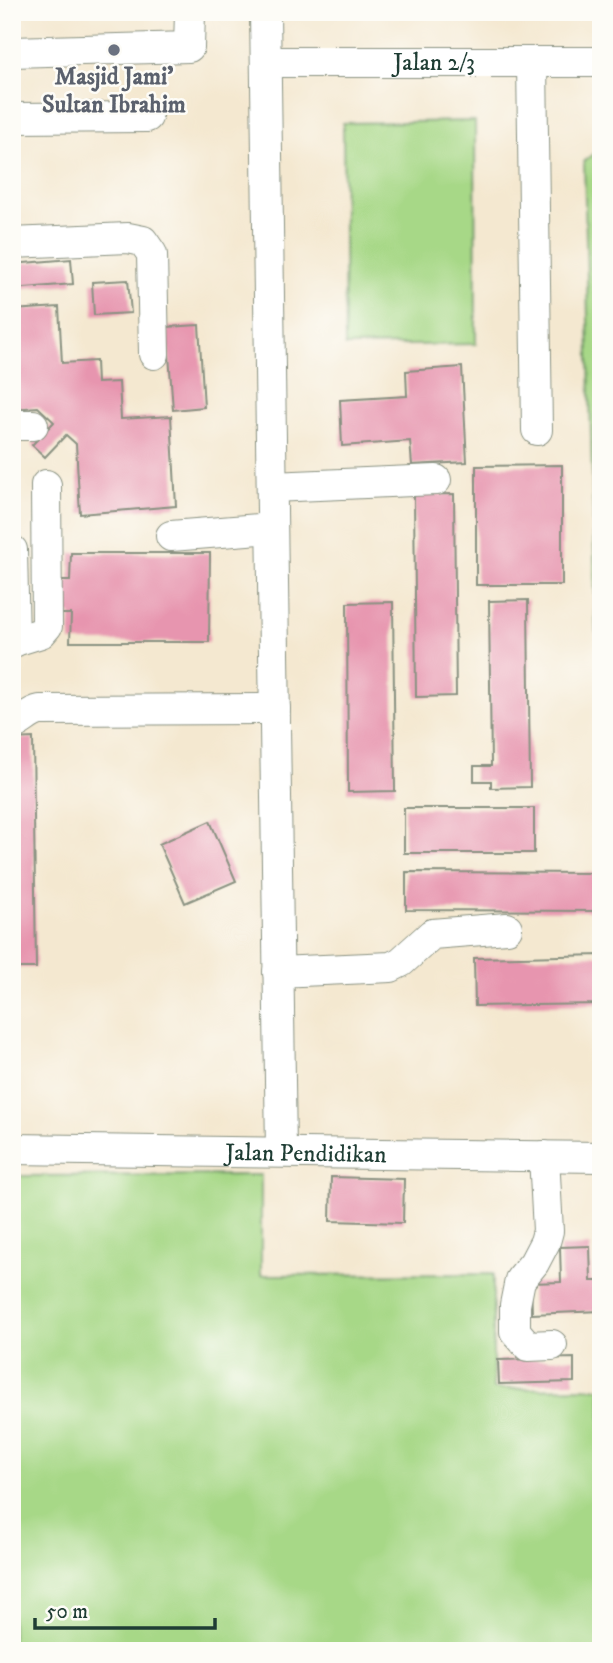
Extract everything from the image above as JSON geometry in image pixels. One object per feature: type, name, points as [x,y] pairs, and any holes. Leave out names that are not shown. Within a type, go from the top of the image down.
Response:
[{"type":"street","points":[[12,51],[190,47],[190,12]]},
{"type":"street","points":[[265,12],[281,1152]]},
{"type":"street","name":"Jalan 2/3","points":[[266,62],[601,62]]},
{"type":"street","points":[[532,62],[537,430]]},
{"type":"street","points":[[12,118],[147,117]]},
{"type":"street","points":[[12,243],[128,238],[142,241],[152,254],[154,354]]},
{"type":"street","points":[[272,487],[436,480]]},
{"type":"street","points":[[12,550],[13,642],[41,633],[47,626],[46,485]]},
{"type":"street","points":[[171,536],[272,528]]},
{"type":"street","points":[[12,725],[23,720],[32,711],[40,710],[275,709]]},
{"type":"street","points":[[278,972],[391,967],[401,962],[432,934],[507,928]]},
{"type":"street","name":"Jalan Pendidikan","points":[[12,1149],[601,1157]]},
{"type":"street","points":[[544,1156],[548,1231],[534,1263],[520,1280],[515,1305],[515,1331],[528,1346],[552,1345]]},
{"type":"green space","points":[[475,121],[476,344],[345,346],[343,123]]},
{"type":"green space","points":[[601,148],[601,638],[596,632],[584,161]]},
{"type":"green space","points":[[261,1175],[261,1275],[493,1274],[493,1389],[601,1388],[601,1651],[12,1651],[12,1176]]},
{"type":"building","points":[[71,259],[73,284],[12,289],[12,264]]},
{"type":"building","points":[[128,280],[131,313],[94,315],[92,282]]},
{"type":"building","points":[[59,307],[62,363],[96,361],[97,383],[119,382],[121,419],[171,416],[176,506],[80,514],[76,444],[66,435],[45,457],[32,445],[54,422],[38,407],[12,409],[12,310]]},
{"type":"building","points":[[199,325],[204,407],[173,410],[167,327]]},
{"type":"building","points":[[462,367],[467,462],[412,465],[410,441],[342,446],[340,400],[407,396],[406,371]]},
{"type":"building","points":[[562,465],[562,585],[476,585],[476,466]]},
{"type":"building","points":[[454,494],[456,696],[416,697],[414,495]]},
{"type":"building","points":[[71,553],[210,553],[209,642],[70,642],[71,614],[53,614],[53,581],[70,581]]},
{"type":"building","points":[[528,600],[530,787],[491,788],[491,781],[474,781],[474,766],[491,766],[489,601]]},
{"type":"building","points":[[393,602],[395,791],[348,792],[347,603]]},
{"type":"building","points":[[33,738],[36,968],[12,968],[12,739]]},
{"type":"building","points":[[404,808],[534,808],[534,853],[404,853]]},
{"type":"building","points":[[210,821],[236,881],[185,903],[159,844]]},
{"type":"building","points":[[406,872],[601,873],[601,911],[406,910]]},
{"type":"building","points":[[601,955],[601,1004],[475,1006],[474,958]]},
{"type":"building","points":[[331,1177],[404,1179],[403,1223],[330,1221]]},
{"type":"building","points":[[590,1246],[591,1281],[601,1281],[601,1311],[532,1314],[531,1283],[561,1282],[560,1247]]},
{"type":"building","points":[[574,1358],[574,1382],[499,1384],[498,1360]]},
{"type":"place","name":"Masjid Jami' Sultan Ibrahim","points":[[114,50]]}]
